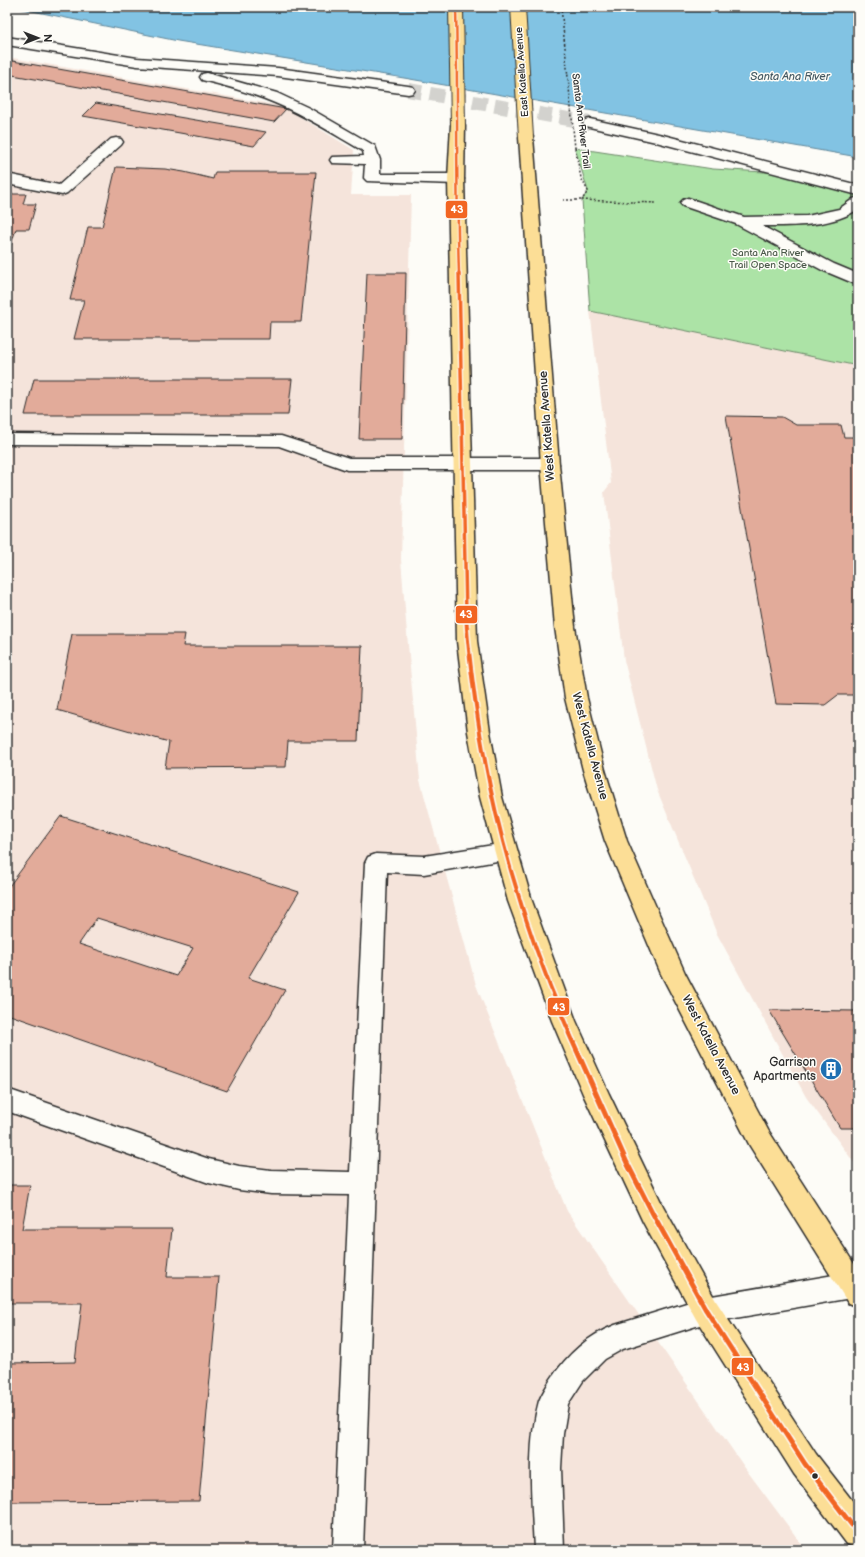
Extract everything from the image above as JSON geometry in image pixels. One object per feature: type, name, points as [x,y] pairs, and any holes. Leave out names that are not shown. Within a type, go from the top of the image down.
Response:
[{"type":"main road","points":[[456,7],[458,124],[456,179],[468,648],[479,732],[491,797],[520,900],[564,1021],[596,1094],[653,1214],[706,1310],[805,1464],[858,1533]]},
{"type":"main road","name":"East Katella Avenue","points":[[518,7],[526,137]]},
{"type":"main road","name":"West Katella Avenue","points":[[526,137],[550,464],[565,627],[576,698],[594,770],[616,841],[674,974],[759,1138],[854,1290]]},
{"type":"street","points":[[7,41],[137,62],[233,83],[280,100],[330,125],[370,149],[373,160],[372,178],[456,179]]},
{"type":"street","points":[[137,62],[278,72],[408,90]]},
{"type":"street","points":[[590,123],[634,131],[821,182],[858,190]]},
{"type":"street","points":[[7,179],[62,190],[116,142]]},
{"type":"street","points":[[337,160],[373,160]]},
{"type":"street","points":[[742,221],[807,221],[844,212],[858,202]]},
{"type":"street","points":[[688,203],[742,221],[828,267],[858,280]]},
{"type":"street","points":[[7,439],[282,441],[347,464],[550,464]]},
{"type":"street","points":[[348,1550],[376,863],[424,865],[506,852]]},
{"type":"street","points":[[7,1100],[208,1171],[239,1178],[271,1182],[363,1184]]},
{"type":"street","points":[[549,1550],[546,1468],[548,1434],[554,1400],[573,1371],[595,1350],[614,1338],[706,1310],[854,1290]]},
{"type":"path","name":"Samta Ana River Trail","points":[[561,7],[575,148],[581,178],[588,191],[582,200],[636,203],[688,203]]},
{"type":"shaded area","points":[[7,57],[282,106],[354,150],[351,195],[411,195],[401,559],[406,622],[420,780],[476,985],[567,1211],[745,1468],[806,1550],[7,1550]]},
{"type":"shaded area","points":[[590,311],[858,366],[858,1168],[806,1097],[717,934],[657,790],[624,660],[604,492],[611,483]]},
{"type":"green space","name":"Santa Ana River Trail Open Space","points":[[575,148],[713,169],[815,175],[858,185],[858,366],[590,311],[582,200],[588,191]]},
{"type":"water","name":"Santa Ana River","points":[[13,7],[858,7],[858,157],[410,79],[178,41]]},
{"type":"building","points":[[7,60],[286,109],[274,122],[7,74]]},
{"type":"building","points":[[96,103],[266,132],[254,146],[83,116]]},
{"type":"building","points":[[116,167],[165,169],[213,179],[215,172],[316,172],[301,322],[270,322],[269,339],[74,339],[84,300],[70,300],[88,227],[102,227]]},
{"type":"building","points":[[7,194],[26,194],[23,204],[36,204],[29,229],[16,229],[7,257]]},
{"type":"building","points":[[367,273],[406,273],[402,439],[359,439]]},
{"type":"building","points":[[34,379],[292,379],[288,415],[25,415]]},
{"type":"building","points":[[726,416],[782,417],[796,425],[841,425],[844,437],[858,437],[858,695],[838,695],[825,705],[776,704]]},
{"type":"building","points":[[72,634],[185,634],[183,646],[362,646],[358,741],[288,741],[286,767],[165,768],[169,742],[57,710]]},
{"type":"building","points":[[61,816],[299,892],[248,978],[285,990],[227,1091],[7,1014],[7,889]],"holes":[[[97,918],[193,948],[176,976],[79,944]]]},
{"type":"building","name":"Garrison Apartments","points":[[769,1010],[858,1011],[858,1128],[840,1128]]},
{"type":"building","points":[[7,1185],[30,1185],[22,1229],[172,1229],[167,1277],[219,1277],[199,1501],[7,1502],[7,1363],[75,1362],[82,1303],[7,1303]]},
{"type":"tunnel","points":[[408,90],[590,123]]},
{"type":"transit line","name":"43","points":[[456,7],[458,125],[456,179],[467,641],[479,732],[491,797],[520,901],[541,960],[564,1021],[627,1163],[653,1214],[706,1310],[805,1464],[858,1533]]},
{"type":"place","name":"Garrison Apartments","points":[[831,1069]]}]
